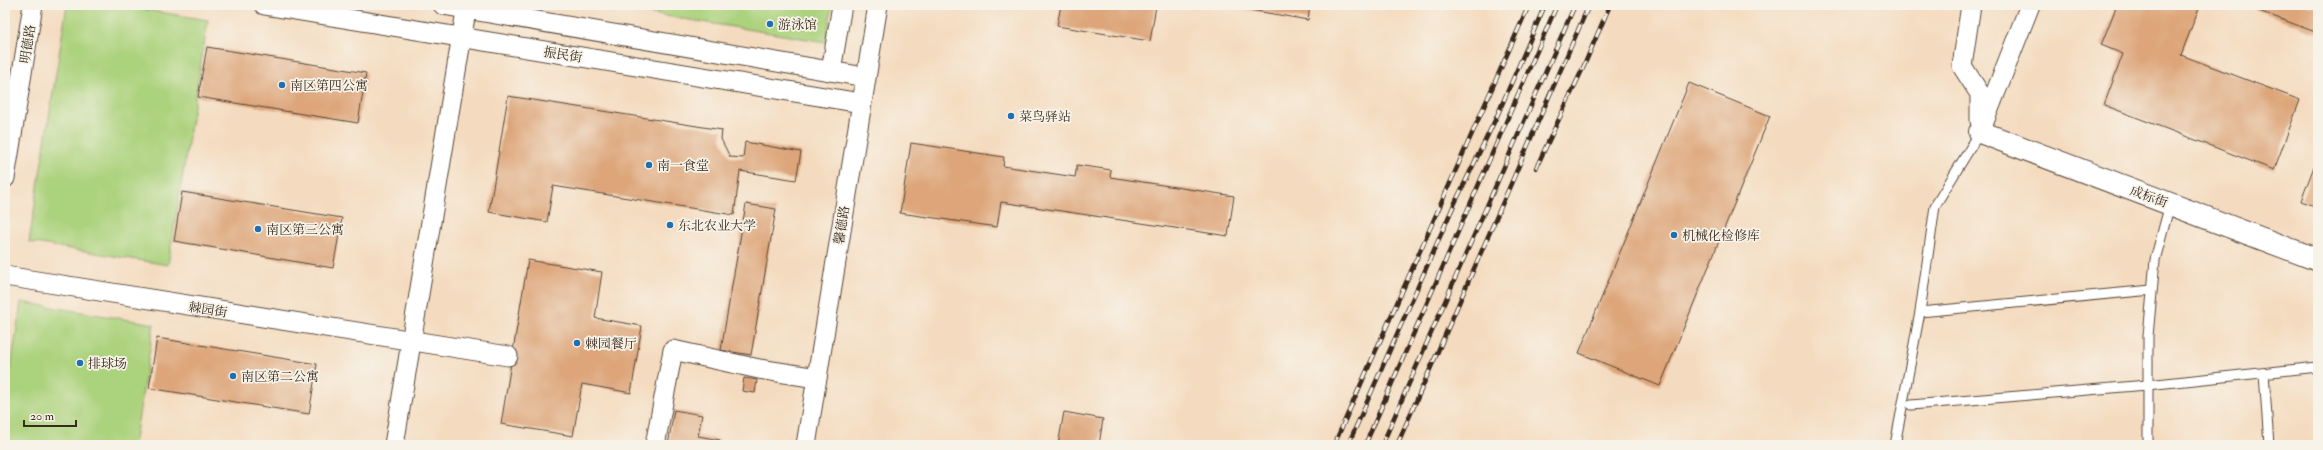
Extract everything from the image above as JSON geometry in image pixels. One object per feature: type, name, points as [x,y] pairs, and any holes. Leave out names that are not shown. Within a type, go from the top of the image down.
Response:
[{"type":"street","name":"明德路","points":[[5,178],[33,5]]},
{"type":"street","name":"振民街","points":[[264,5],[298,8],[461,37],[861,103]]},
{"type":"street","points":[[443,5],[466,7],[589,30],[866,77]]},
{"type":"street","points":[[831,71],[842,5]]},
{"type":"street","name":"馨德路","points":[[806,445],[878,5]]},
{"type":"street","points":[[1971,5],[1962,66],[1980,94],[1980,132]]},
{"type":"street","points":[[1980,132],[2030,5]]},
{"type":"street","points":[[394,445],[466,7]]},
{"type":"street","points":[[585,57],[589,30]]},
{"type":"street","points":[[711,78],[715,52]]},
{"type":"street","name":"成标街","points":[[1980,132],[2318,260]]},
{"type":"street","name":"棘园街","points":[[5,276],[411,342],[508,356]]},
{"type":"street","points":[[655,445],[673,350],[759,369],[817,378]]},
{"type":"lane","points":[[1895,445],[1920,312],[1935,206],[1980,132]]},
{"type":"lane","points":[[2148,445],[2148,336],[2152,290],[2155,260],[2170,204]]},
{"type":"lane","points":[[1920,312],[2152,290]]},
{"type":"lane","points":[[1911,405],[2147,385],[2318,367]]},
{"type":"lane","points":[[2264,373],[2269,445]]},
{"type":"green space","points":[[67,5],[116,5],[208,20],[168,265],[29,242]]},
{"type":"green space","name":"游泳馆","points":[[597,5],[832,5],[826,42]]},
{"type":"green space","name":"排球场","points":[[21,302],[154,324],[134,445],[5,445],[5,405]]},
{"type":"building","points":[[1061,5],[1156,6],[1150,41],[1057,26]]},
{"type":"building","points":[[1221,5],[1310,5],[1308,20]]},
{"type":"building","points":[[2117,5],[2200,5],[2181,55],[2300,100],[2274,170],[2104,105],[2123,54],[2101,45]]},
{"type":"building","points":[[2243,5],[2318,5],[2318,33]]},
{"type":"building","name":"南区第四公寓","points":[[207,47],[366,73],[358,123],[198,97]]},
{"type":"building","name":"机械化检修库","points":[[1689,83],[1770,116],[1660,386],[1579,353]]},
{"type":"building","name":"南一食堂","points":[[508,96],[722,130],[721,139],[730,157],[743,158],[745,142],[801,152],[796,180],[740,171],[734,215],[553,186],[547,222],[489,212]]},
{"type":"building","points":[[911,143],[1004,157],[1003,166],[1075,177],[1077,165],[1111,170],[1110,177],[1234,196],[1228,236],[1001,202],[997,227],[900,213]]},
{"type":"building","points":[[2318,156],[2318,207],[2301,201]]},
{"type":"building","name":"南区第三公寓","points":[[182,192],[342,218],[333,268],[174,241]]},
{"type":"building","points":[[746,204],[776,209],[751,355],[721,350]]},
{"type":"building","name":"棘园餐厅","points":[[528,260],[602,272],[595,318],[642,326],[631,393],[582,384],[573,436],[501,424]]},
{"type":"building","name":"南区第二公寓","points":[[157,338],[317,364],[309,414],[149,388]]},
{"type":"building","points":[[744,378],[757,380],[755,393],[742,391]]},
{"type":"building","points":[[674,410],[702,415],[698,436],[720,440],[719,445],[668,445]]},
{"type":"building","points":[[1064,412],[1103,419],[1099,445],[1058,445]]},
{"type":"railway","points":[[1334,445],[1529,5]]},
{"type":"railway","points":[[1348,445],[1453,207],[1497,116],[1545,5]]},
{"type":"railway","points":[[1365,445],[1557,5]]},
{"type":"railway","points":[[1382,445],[1575,5]]},
{"type":"railway","points":[[1397,445],[1589,5]]},
{"type":"railway","points":[[1536,168],[1583,68],[1610,5]]},
{"type":"place","name":"游泳馆","points":[[770,24]]},
{"type":"place","name":"南区第四公寓","points":[[282,85]]},
{"type":"place","name":"菜鸟驿站","points":[[1011,116]]},
{"type":"place","name":"南一食堂","points":[[649,165]]},
{"type":"place","name":"东北农业大学","points":[[670,225]]},
{"type":"place","name":"南区第三公寓","points":[[258,229]]},
{"type":"place","name":"机械化检修库","points":[[1674,235]]},
{"type":"place","name":"棘园餐厅","points":[[577,343]]},
{"type":"place","name":"排球场","points":[[80,363]]},
{"type":"place","name":"南区第二公寓","points":[[233,376]]}]
